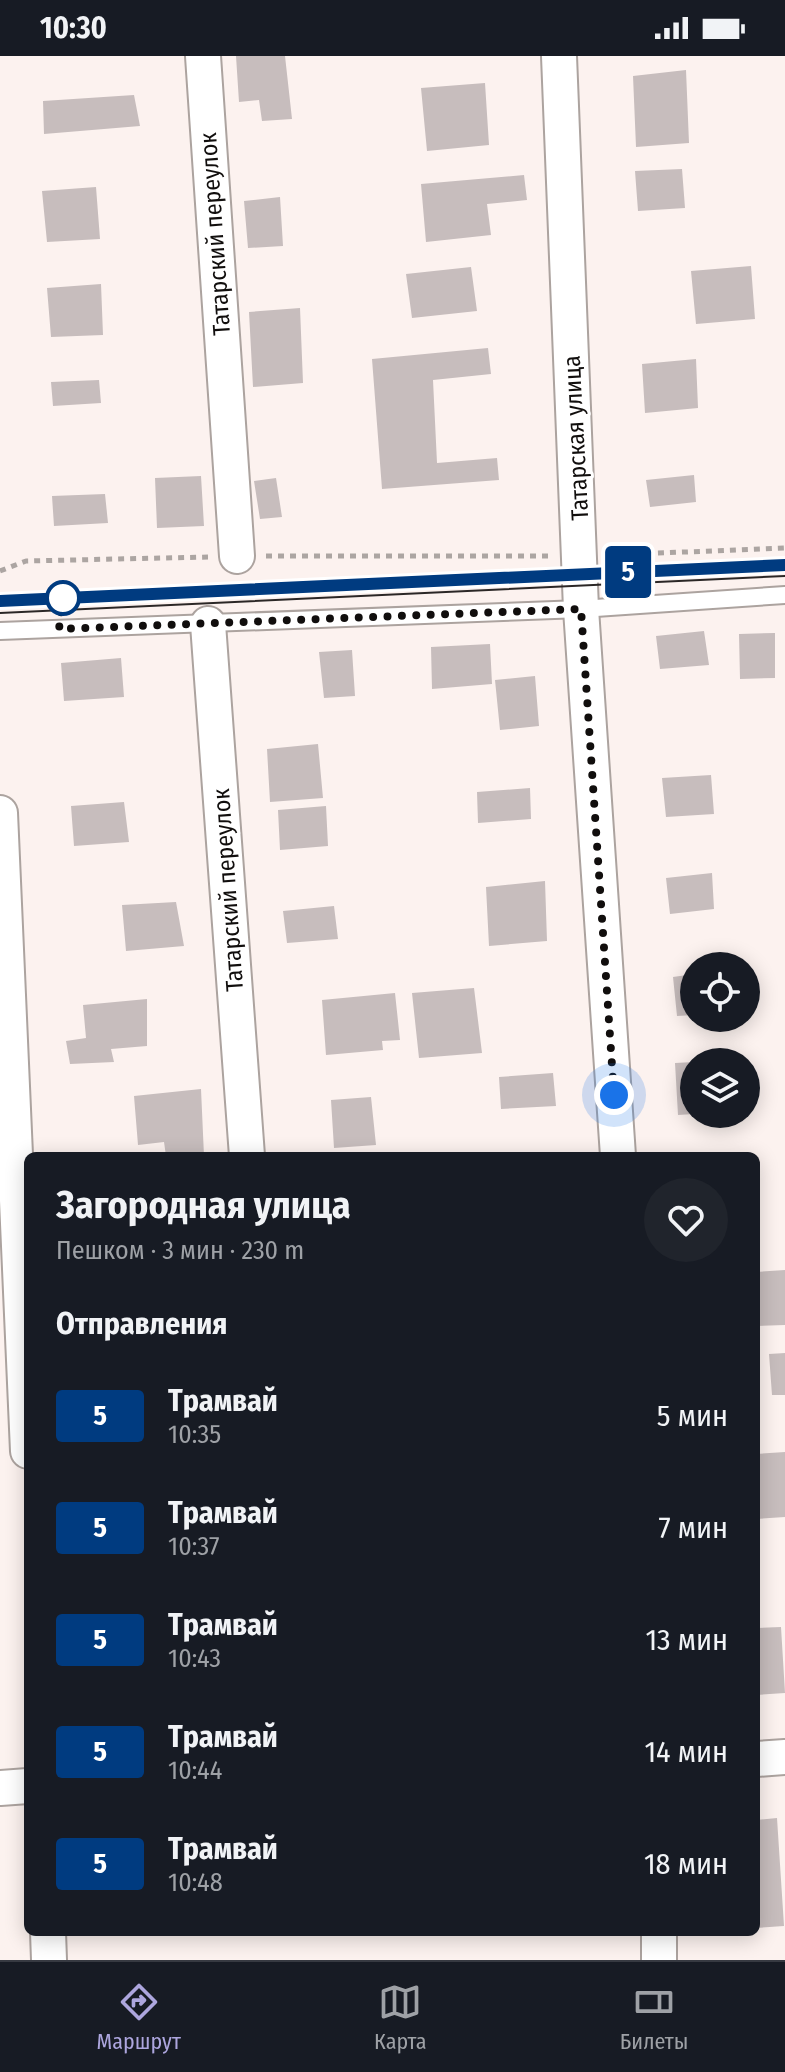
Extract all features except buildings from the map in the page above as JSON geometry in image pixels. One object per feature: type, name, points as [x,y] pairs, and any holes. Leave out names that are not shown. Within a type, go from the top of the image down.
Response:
[{"type":"street","name":"Татарский переулок","points":[[203,56],[237,556]]},
{"type":"street","name":"Татарская улица","points":[[559,56],[581,609],[618,1152]]},
{"type":"street","name":"Татарский переулок","points":[[208,624],[247,1152]]},
{"type":"street","points":[[0,813],[24,1360]]},
{"type":"street","points":[[760,1759],[785,1757]]},
{"type":"street","points":[[0,1788],[24,1786]]},
{"type":"street","points":[[48,1936],[49,1960]]},
{"type":"street","points":[[659,1936],[659,1960]]},
{"type":"lane","points":[[0,631],[581,609],[785,595]]},
{"type":"path","points":[[0,571],[26,561],[237,556],[581,556],[785,548]]},
{"type":"tram line","name":"5","points":[[0,601],[785,565]]},
{"type":"tram line","points":[[0,613],[785,576]]},
{"type":"route","points":[[63,598],[59,629],[581,609],[614,1095]]}]
